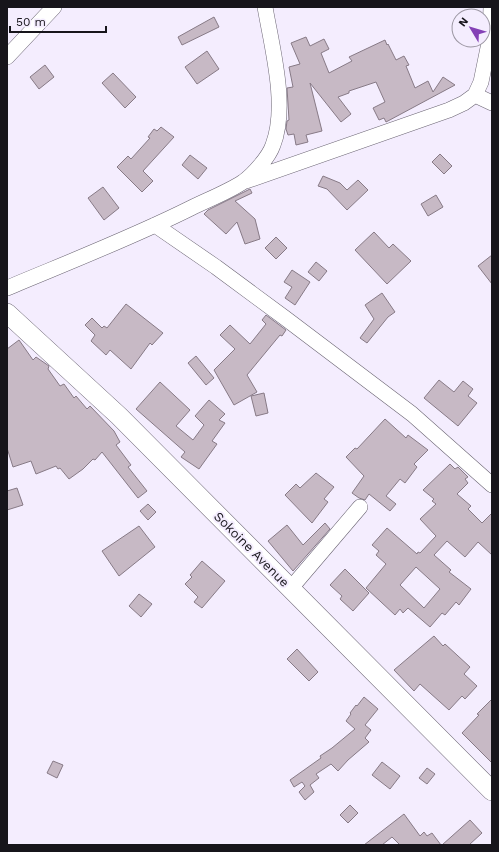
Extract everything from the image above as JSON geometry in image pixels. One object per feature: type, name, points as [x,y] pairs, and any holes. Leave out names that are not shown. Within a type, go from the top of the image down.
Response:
[{"type":"street","points":[[7,57],[54,7]]},
{"type":"street","points":[[243,182],[267,158],[273,146],[280,110],[265,7]]},
{"type":"street","points":[[7,288],[155,225],[243,182],[449,110],[464,103],[475,95],[481,82],[490,38],[491,7]]},
{"type":"street","points":[[475,95],[492,103]]},
{"type":"street","points":[[155,225],[216,267],[412,414],[492,485]]},
{"type":"street","name":"Sokoine Avenue","points":[[7,313],[119,416],[492,791]]},
{"type":"street","points":[[291,588],[360,507]]},
{"type":"building","points":[[214,17],[219,27],[182,45],[178,37]]},
{"type":"building","points":[[306,37],[310,46],[324,39],[329,49],[321,53],[329,73],[352,61],[349,57],[385,40],[396,60],[404,56],[409,65],[406,66],[415,88],[428,81],[433,92],[443,77],[455,85],[386,122],[384,118],[379,120],[373,108],[385,102],[376,82],[349,91],[349,93],[338,97],[351,114],[341,122],[310,83],[322,131],[306,135],[308,142],[296,145],[294,134],[288,135],[286,129],[287,121],[289,120],[287,88],[293,87],[289,67],[300,64],[291,43]]},
{"type":"building","points":[[207,51],[219,69],[197,84],[185,67]]},
{"type":"building","points":[[45,65],[54,77],[39,89],[30,77]]},
{"type":"building","points":[[113,73],[136,97],[125,108],[102,83]]},
{"type":"building","points":[[161,127],[174,137],[143,171],[153,181],[142,192],[117,167],[128,156],[131,159],[150,138],[148,137],[154,129],[157,131]]},
{"type":"building","points":[[440,154],[452,166],[444,174],[432,162]]},
{"type":"building","points":[[190,155],[207,168],[198,179],[182,165]]},
{"type":"building","points":[[323,176],[340,183],[347,190],[358,180],[368,190],[347,210],[327,189],[318,186]]},
{"type":"building","points":[[103,187],[119,208],[104,220],[88,198]]},
{"type":"building","points":[[250,189],[252,193],[235,201],[255,219],[260,239],[245,244],[237,222],[226,234],[204,214],[208,210]]},
{"type":"building","points":[[436,195],[443,207],[428,216],[421,204]]},
{"type":"building","points":[[374,232],[389,248],[393,244],[411,261],[387,284],[355,250]]},
{"type":"building","points":[[276,237],[287,248],[276,259],[265,248]]},
{"type":"building","points":[[492,255],[492,284],[478,266]]},
{"type":"building","points":[[316,262],[327,271],[319,281],[308,272]]},
{"type":"building","points":[[292,270],[310,282],[295,305],[285,298],[292,287],[284,282]]},
{"type":"building","points":[[382,293],[395,312],[388,317],[367,343],[360,338],[374,319],[365,305]]},
{"type":"building","points":[[126,304],[163,333],[152,345],[150,343],[131,369],[110,350],[106,355],[91,341],[95,335],[85,325],[92,318],[102,328],[104,326],[107,328]]},
{"type":"building","points":[[266,315],[286,330],[282,336],[280,335],[247,375],[257,392],[234,405],[214,370],[235,349],[220,335],[230,325],[250,344],[266,324],[262,320]]},
{"type":"building","points":[[19,340],[33,360],[36,357],[49,366],[48,369],[60,386],[64,384],[74,398],[76,396],[87,409],[90,406],[114,431],[120,442],[116,445],[131,465],[128,467],[147,491],[138,498],[102,452],[95,460],[93,459],[83,469],[69,479],[60,468],[58,469],[56,466],[36,474],[31,461],[13,467],[7,448],[7,349]]},
{"type":"building","points":[[196,356],[214,378],[206,385],[188,363]]},
{"type":"building","points":[[439,380],[454,392],[463,381],[473,389],[468,396],[477,403],[458,426],[424,398]]},
{"type":"building","points":[[160,382],[190,410],[176,426],[193,440],[204,425],[195,416],[209,400],[225,414],[219,420],[225,423],[212,441],[217,444],[199,469],[181,457],[185,452],[136,409]]},
{"type":"building","points":[[264,393],[268,413],[256,416],[251,396]]},
{"type":"building","points":[[385,419],[406,438],[408,435],[428,450],[414,464],[417,467],[405,483],[400,479],[386,496],[396,504],[390,511],[369,494],[365,500],[352,493],[364,476],[346,457],[355,448],[357,449]]},
{"type":"building","points":[[450,464],[455,469],[458,467],[468,477],[465,479],[468,483],[457,494],[471,506],[468,509],[482,523],[492,513],[492,555],[478,542],[465,557],[447,541],[434,555],[451,570],[449,572],[471,589],[459,605],[456,602],[445,615],[442,613],[430,627],[408,608],[403,613],[400,609],[395,615],[366,588],[386,564],[376,555],[379,551],[372,545],[387,528],[417,554],[418,552],[420,553],[436,536],[420,519],[436,504],[432,501],[434,499],[423,490]],"holes":[[[416,567],[440,589],[424,608],[400,585]]]},
{"type":"building","points":[[316,473],[334,487],[324,499],[328,502],[312,523],[285,495],[296,484],[300,488]]},
{"type":"building","points":[[17,488],[23,505],[7,510],[7,491]]},
{"type":"building","points":[[148,504],[156,512],[148,520],[140,511]]},
{"type":"building","points":[[325,523],[330,529],[293,571],[268,541],[287,525],[303,545]]},
{"type":"building","points":[[139,526],[155,547],[119,576],[102,551]]},
{"type":"building","points":[[202,561],[225,581],[202,608],[194,602],[198,597],[185,584],[192,577],[190,575]]},
{"type":"building","points":[[345,569],[369,593],[353,611],[340,599],[342,596],[330,585]]},
{"type":"building","points":[[139,594],[152,604],[141,617],[129,606]]},
{"type":"building","points":[[434,636],[443,646],[445,644],[470,667],[464,674],[477,686],[465,699],[462,696],[449,710],[420,684],[414,691],[394,670]]},
{"type":"building","points":[[297,649],[318,672],[309,681],[287,659]]},
{"type":"building","points":[[364,697],[378,709],[365,725],[371,730],[365,738],[369,742],[348,760],[338,771],[331,764],[316,774],[319,778],[310,785],[314,792],[305,800],[299,792],[305,786],[302,782],[294,787],[290,780],[321,758],[320,756],[355,729],[346,721],[356,705],[357,706]]},
{"type":"building","points":[[492,699],[492,763],[462,733],[479,715],[477,714]]},
{"type":"building","points":[[53,761],[63,765],[57,778],[47,773]]},
{"type":"building","points":[[382,762],[400,776],[390,789],[372,775]]},
{"type":"building","points":[[427,768],[435,774],[427,784],[419,778]]},
{"type":"building","points":[[350,805],[358,813],[348,823],[340,815]]},
{"type":"building","points":[[404,814],[420,836],[424,832],[427,836],[432,833],[441,845],[400,845],[392,837],[382,845],[364,845]]},
{"type":"building","points":[[470,820],[482,833],[469,845],[442,845]]}]
